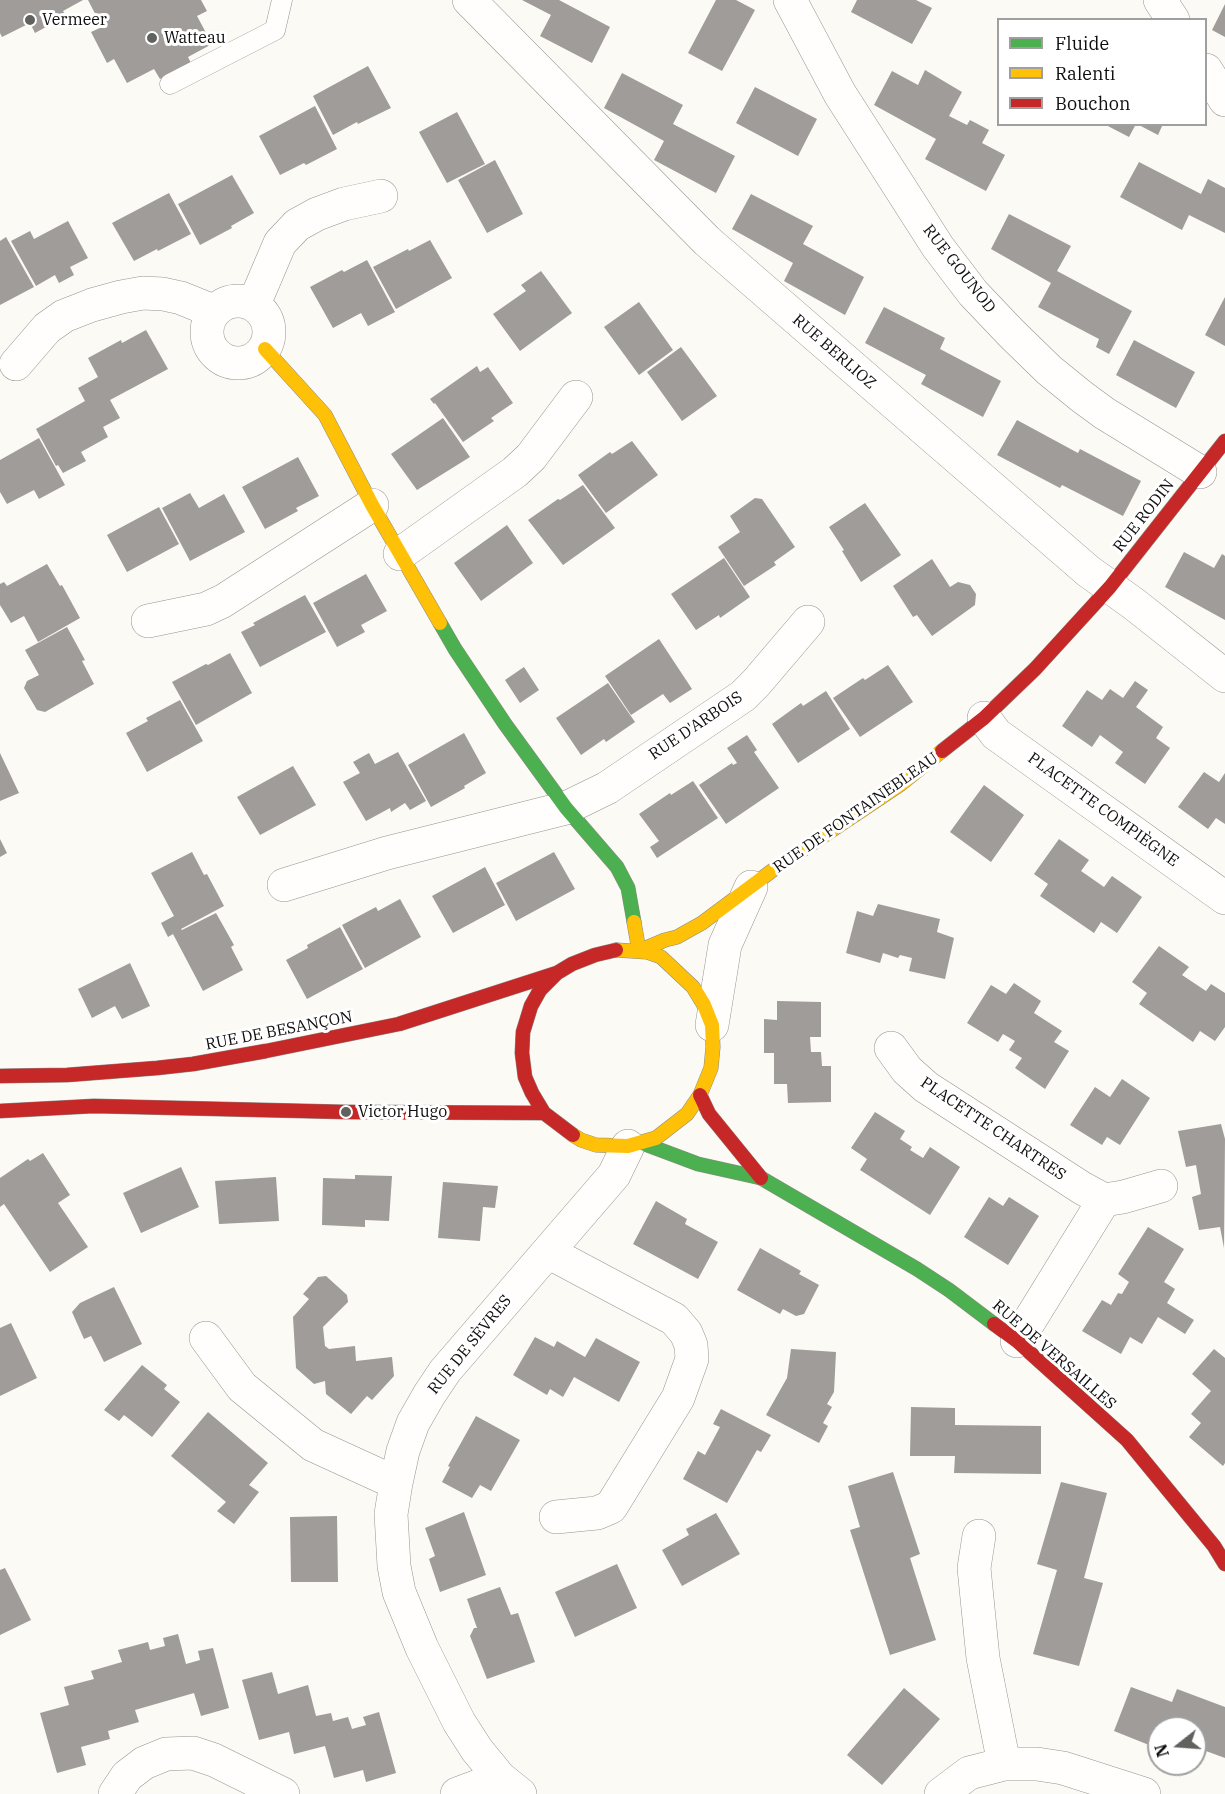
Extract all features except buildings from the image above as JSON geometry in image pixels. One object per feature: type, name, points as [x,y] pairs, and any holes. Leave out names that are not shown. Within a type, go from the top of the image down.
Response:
[{"type":"street","name":"RUE BERLIOZ","points":[[469,0],[707,241],[1088,571],[1225,676]]},
{"type":"street","name":"RUE GOUNOD","points":[[790,0],[840,94],[938,247],[974,293],[1049,370],[1081,396],[1104,413],[1200,472]]},
{"type":"street","points":[[1160,0],[1172,18]]},
{"type":"street","points":[[1207,72],[1225,100]]},
{"type":"street","points":[[254,304],[280,243],[297,225],[317,214],[344,204],[381,196]]},
{"type":"street","points":[[16,364],[47,328],[64,316],[121,297],[143,293],[163,294],[181,298],[213,311]]},
{"type":"street","points":[[240,299],[254,304],[266,316],[270,333],[265,349],[254,359],[240,364],[226,361],[213,352],[207,339],[206,324],[213,311],[225,302],[240,299]]},
{"type":"street","points":[[265,349],[325,415],[372,505],[455,649],[505,724],[566,808],[617,867],[628,888],[639,951]]},
{"type":"street","points":[[400,554],[515,472],[531,457],[576,397]]},
{"type":"street","name":"RUE RODIN","points":[[1088,611],[1110,587],[1225,441]]},
{"type":"street","points":[[148,621],[206,609],[223,601],[372,505]]},
{"type":"street","name":"RUE DE FONTAINEBLEAU","points":[[639,951],[677,937],[702,923],[777,867],[901,784],[984,718],[1035,669],[1088,611]]},
{"type":"street","name":"RUE D'ARBOIS","points":[[284,885],[387,853],[566,808],[607,788],[743,696],[808,622]]},
{"type":"street","name":"PLACETTE COMPIÈGNE","points":[[984,718],[996,734],[1225,898]]},
{"type":"street","name":"RUE DE FONTAINEBLEAU","points":[[712,1025],[725,945],[751,888]]},
{"type":"street","points":[[616,950],[639,951],[647,951],[661,957],[693,987],[712,1025],[711,1068],[700,1095],[687,1113],[656,1138],[635,1145],[596,1145],[568,1132],[544,1113],[525,1077],[522,1053],[523,1032],[531,1006],[540,990],[557,973],[595,955],[616,950]]},
{"type":"street","name":"RUE DE BESANÇON","points":[[0,1076],[67,1075],[157,1068],[243,1055],[399,1024],[557,973]]},
{"type":"street","name":"PLACETTE CHARTRES","points":[[891,1048],[907,1070],[926,1087],[1104,1200]]},
{"type":"street","name":"RUE DE VERSAILLES","points":[[700,1095],[713,1121],[760,1178]]},
{"type":"street","points":[[0,1110],[94,1106],[346,1112],[544,1113]]},
{"type":"street","name":"RUE DE VERSAILLES","points":[[635,1145],[698,1164],[760,1178],[917,1269],[1017,1341],[1127,1440],[1221,1548]]},
{"type":"street","name":"RUE DE SÈVRES","points":[[510,1786],[477,1750],[459,1722],[422,1648],[399,1592],[394,1566],[391,1514],[396,1483],[403,1451],[414,1423],[445,1371],[614,1175],[635,1145]]},
{"type":"street","points":[[1017,1341],[1104,1200],[1161,1186]]},
{"type":"street","points":[[548,1252],[674,1319],[686,1333],[691,1345],[692,1359],[678,1398],[611,1507],[597,1513],[556,1517]]},
{"type":"street","points":[[206,1338],[242,1387],[313,1445],[396,1483]]},
{"type":"street","points":[[979,1536],[974,1568],[983,1658],[1004,1764]]},
{"type":"street","points":[[115,1794],[127,1776],[144,1763],[166,1754],[193,1753],[214,1760],[283,1794]]},
{"type":"street","points":[[941,1794],[969,1773],[1004,1764],[1037,1764],[1063,1768],[1144,1794]]},
{"type":"street","points":[[457,1794],[510,1786]]},
{"type":"lane","points":[[170,84],[275,30],[282,0]]},
{"type":"traffic: fast","points":[[440,623],[505,724],[566,808],[617,867],[628,888],[634,922]]},
{"type":"traffic: fast","points":[[642,1143],[698,1164],[761,1178],[917,1269],[994,1324]]},
{"type":"traffic: slow","points":[[265,349],[325,415],[372,505],[440,623]]},
{"type":"traffic: slow","points":[[634,922],[639,951],[677,937],[702,923],[777,867],[901,784],[942,751]]},
{"type":"traffic: slow","points":[[573,1135],[596,1145],[628,1146],[656,1138],[687,1114],[700,1095],[711,1068],[712,1025],[693,987],[661,957],[647,952],[616,950]]},
{"type":"traffic: jam","points":[[942,751],[984,718],[1035,669],[1110,587],[1225,441]]},
{"type":"traffic: jam","points":[[573,1135],[544,1113],[532,1093],[525,1077],[522,1053],[523,1032],[531,1006],[540,990],[557,973],[595,955],[616,950]]},
{"type":"traffic: jam","points":[[0,1076],[67,1075],[157,1068],[266,1051],[399,1024],[557,973]]},
{"type":"traffic: jam","points":[[700,1095],[709,1114],[761,1178]]},
{"type":"traffic: jam","points":[[0,1111],[94,1106],[346,1112],[544,1113]]},
{"type":"traffic: jam","points":[[994,1324],[1017,1341],[1127,1440],[1214,1546],[1225,1564]]},
{"type":"place","name":"Vermeer","points":[[30,20]]},
{"type":"place","name":"Watteau","points":[[152,38]]},
{"type":"place","name":"Victor Hugo","points":[[346,1112]]}]
